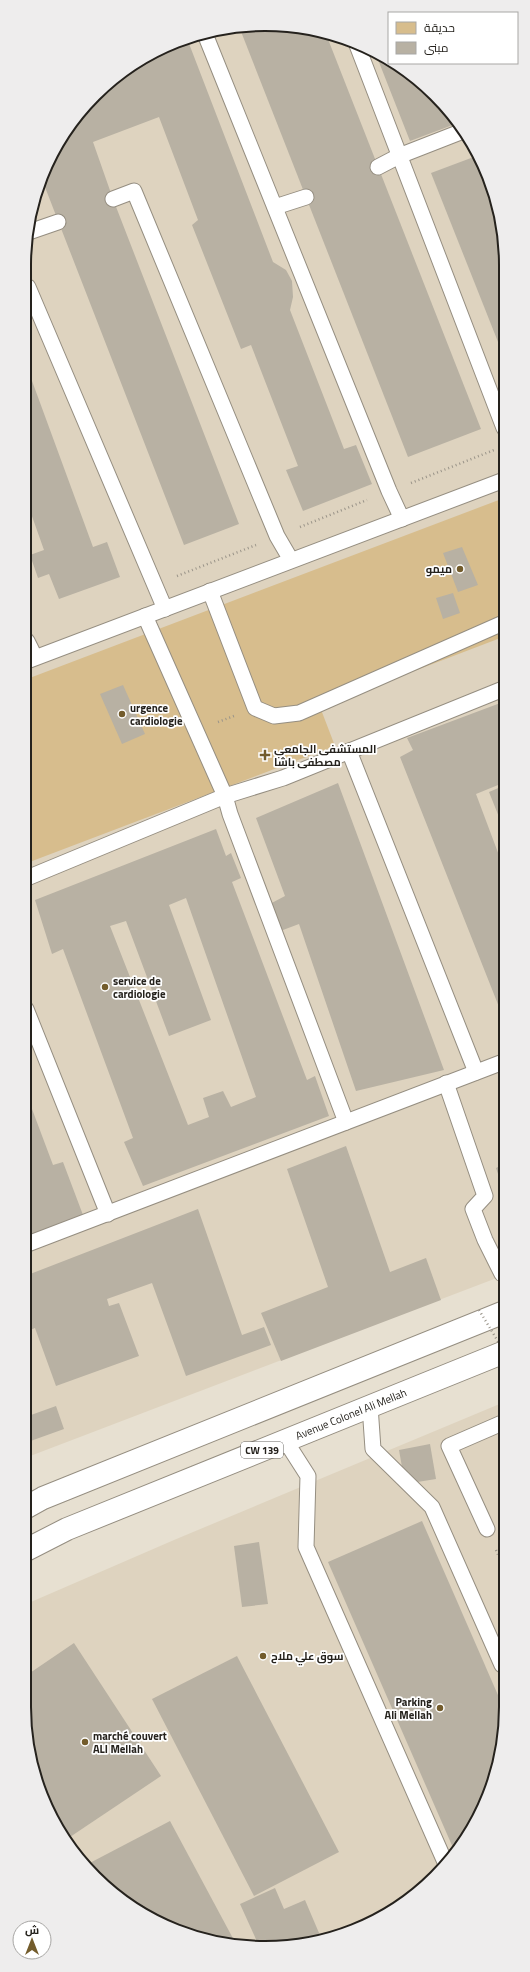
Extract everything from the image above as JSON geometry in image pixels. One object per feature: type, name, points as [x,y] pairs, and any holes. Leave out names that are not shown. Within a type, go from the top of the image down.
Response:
[{"type":"highway","points":[[31,1505],[43,1498],[499,1314]]},
{"type":"highway","name":"Avenue Colonel Ali Mellah","points":[[31,1547],[67,1529],[499,1354]]},
{"type":"lane","points":[[207,38],[389,492],[402,519]]},
{"type":"lane","points":[[359,51],[499,415]]},
{"type":"lane","points":[[378,167],[399,156],[458,133]]},
{"type":"lane","points":[[113,199],[134,191],[277,536],[291,560]]},
{"type":"lane","points":[[275,207],[306,197]]},
{"type":"lane","points":[[34,230],[58,222]]},
{"type":"lane","points":[[31,294],[165,609]]},
{"type":"lane","points":[[31,659],[499,482]]},
{"type":"lane","points":[[210,591],[255,708],[274,716],[299,713],[499,625]]},
{"type":"lane","points":[[145,616],[197,730],[225,796],[230,814],[346,1122]]},
{"type":"lane","points":[[31,876],[225,796],[283,778],[350,752],[499,690]]},
{"type":"lane","points":[[350,752],[476,1072]]},
{"type":"lane","points":[[31,1022],[108,1214]]},
{"type":"lane","points":[[31,1243],[499,1063]]},
{"type":"lane","points":[[446,1083],[485,1196],[473,1209],[485,1240],[499,1268]]},
{"type":"lane","points":[[370,1406],[373,1450],[432,1507],[499,1658]]},
{"type":"lane","points":[[487,1529],[449,1446],[499,1424]]},
{"type":"lane","points":[[285,1440],[308,1476],[306,1547],[443,1858]]},
{"type":"path","points":[[197,730],[255,708]]},
{"type":"path","points":[[479,1310],[499,1343]]},
{"type":"shaded area","name":"المستشفى الجامعي مصطفى باشا","points":[[265,31],[311,35],[355,49],[395,70],[419,89],[441,111],[460,135],[481,175],[495,219],[499,265],[499,1277],[31,1456],[31,265],[33,234],[39,204],[49,175],[70,135],[89,111],[123,79],[148,62],[190,43],[219,35]]},
{"type":"shaded area","name":"سوق علي ملاح","points":[[499,1404],[499,1707],[495,1753],[481,1797],[460,1837],[441,1861],[419,1883],[395,1902],[382,1910],[340,1929],[311,1937],[296,1939],[265,1941],[234,1939],[204,1933],[190,1929],[162,1917],[135,1902],[123,1893],[89,1861],[70,1837],[62,1824],[43,1782],[35,1753],[31,1707],[31,1602],[174,1540]]},
{"type":"green space","points":[[499,500],[499,639],[320,707],[335,746],[31,861],[31,677]]},
{"type":"building","points":[[265,31],[296,33],[328,40],[481,429],[408,457],[241,33]]},
{"type":"building","points":[[189,43],[273,262],[286,270],[292,281],[293,297],[290,310],[344,449],[356,445],[372,484],[303,511],[286,470],[298,466],[251,345],[241,349],[192,225],[198,220],[159,117],[93,142],[113,199],[239,524],[184,545],[45,186],[55,162],[70,135],[89,111],[111,89],[135,70],[148,62]]},
{"type":"building","points":[[378,60],[395,70],[419,89],[453,125],[410,141]]},
{"type":"building","points":[[473,157],[487,190],[495,219],[497,234],[499,265],[499,344],[431,173]]},
{"type":"building","points":[[31,378],[93,547],[107,542],[120,577],[59,599],[49,574],[38,578],[31,558],[31,555],[44,550],[31,513]]},
{"type":"building","name":"ميمو","points":[[462,547],[478,585],[458,592],[443,553]]},
{"type":"building","points":[[453,593],[460,613],[443,619],[436,598]]},
{"type":"building","name":"urgence cardiologie","points":[[123,685],[145,734],[122,744],[100,694]]},
{"type":"building","points":[[499,704],[499,785],[476,794],[499,855],[499,1007],[400,757],[413,750],[407,738]]},
{"type":"building","points":[[338,783],[444,1070],[356,1091],[299,924],[275,933],[266,906],[285,896],[256,818]]},
{"type":"building","points":[[499,788],[499,817],[489,792]]},
{"type":"building","name":"service de cardiologie","points":[[216,829],[226,856],[231,853],[241,878],[232,882],[307,1080],[315,1076],[329,1116],[143,1186],[124,1142],[133,1138],[63,949],[52,954],[35,900]],"holes":[[[186,898],[256,1097],[231,1107],[223,1091],[203,1098],[209,1117],[188,1125],[110,926],[126,921],[169,1036],[211,1020],[169,905]]]},
{"type":"building","points":[[31,1106],[53,1165],[63,1162],[83,1215],[31,1235]]},
{"type":"building","points":[[346,1146],[390,1272],[426,1258],[441,1300],[281,1361],[261,1313],[328,1287],[287,1169]]},
{"type":"building","points":[[499,1166],[499,1177],[496,1168]]},
{"type":"building","points":[[198,1209],[242,1335],[264,1327],[271,1345],[186,1376],[152,1283],[107,1299],[109,1306],[119,1303],[139,1356],[56,1386],[35,1328],[31,1330],[31,1274]]},
{"type":"building","points":[[56,1406],[64,1429],[31,1441],[31,1415]]},
{"type":"building","points":[[430,1444],[436,1479],[405,1484],[399,1450]]},
{"type":"building","name":"Parking Ali Mellah","points":[[422,1521],[499,1697],[495,1753],[487,1782],[468,1824],[453,1847],[328,1562]]},
{"type":"building","points":[[259,1542],[268,1604],[242,1607],[234,1546]]},
{"type":"building","name":"marché couvert ALI Mellah","points":[[74,1643],[161,1776],[70,1837],[49,1797],[35,1753],[31,1707],[31,1672]]},
{"type":"building","points":[[237,1656],[339,1852],[254,1896],[152,1699]]},
{"type":"building","points":[[170,1821],[233,1939],[219,1937],[190,1929],[148,1910],[123,1893],[91,1863]]},
{"type":"building","points":[[275,1888],[284,1909],[305,1900],[320,1935],[296,1939],[256,1940],[240,1904]]},
{"type":"place","name":"ميمو","points":[[460,569]]},
{"type":"place","name":"urgence cardiologie","points":[[122,714]]},
{"type":"place","name":"المستشفى الجامعي مصطفى باشا","points":[[265,755]]},
{"type":"place","name":"service de cardiologie","points":[[105,987]]},
{"type":"place","name":"سوق علي ملاح","points":[[263,1656]]},
{"type":"place","name":"Parking Ali Mellah","points":[[440,1708]]},
{"type":"place","name":"marché couvert ALI Mellah","points":[[85,1742]]}]
